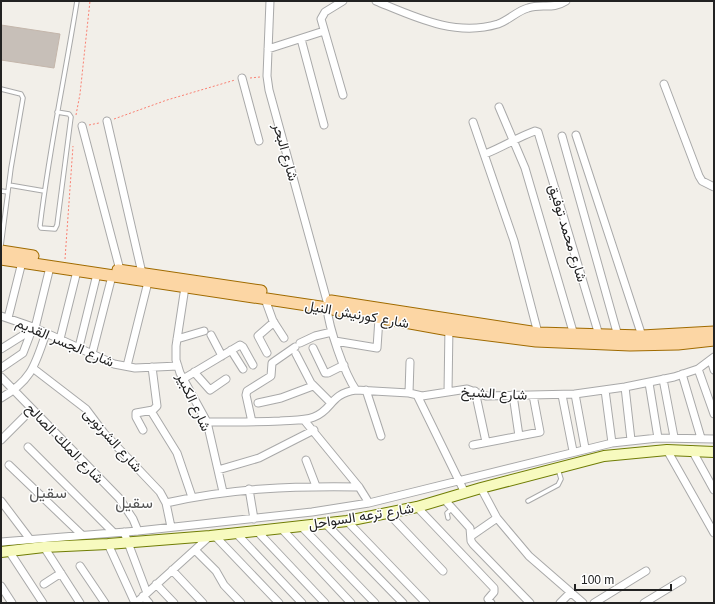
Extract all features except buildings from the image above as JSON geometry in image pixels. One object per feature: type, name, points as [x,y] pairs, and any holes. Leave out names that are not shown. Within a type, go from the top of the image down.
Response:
[{"type":"main road","name":"شارع كورنيش النيل","points":[[1,251],[145,278],[327,304],[536,341],[583,344],[678,344],[710,336]]},
{"type":"main road","name":"شارع كورنيش النيل","points":[[1,260],[97,274],[116,273]]},
{"type":"main road","name":"شارع كورنيش النيل","points":[[145,278],[185,288],[218,288],[265,299],[327,304],[379,318],[574,335],[710,336]]},
{"type":"main road","name":"شارع ترعه السواحل","points":[[5,551],[236,534],[347,521],[389,514],[557,468],[618,454],[667,450],[714,452]]},
{"type":"street","name":"شارع البحر","points":[[270,1],[267,76],[273,107],[327,304]]},
{"type":"street","points":[[343,95],[321,19],[323,15],[344,1]]},
{"type":"street","points":[[376,1],[433,24],[460,28],[498,24],[526,8],[555,6],[566,1]]},
{"type":"street","points":[[268,49],[324,31]]},
{"type":"street","points":[[301,39],[324,125]]},
{"type":"street","points":[[242,78],[259,141]]},
{"type":"street","points":[[664,84],[699,176],[702,181],[714,187]]},
{"type":"street","points":[[499,107],[514,141],[533,194],[574,335]]},
{"type":"street","points":[[107,121],[145,278],[127,366]]},
{"type":"street","points":[[473,122],[486,154],[514,241],[538,333]]},
{"type":"street","points":[[82,126],[116,273],[92,354]]},
{"type":"street","name":"شارع محمد توفيق","points":[[514,141],[517,138],[535,132],[538,133],[599,336]]},
{"type":"street","points":[[576,135],[642,336]]},
{"type":"street","points":[[562,136],[618,336]]},
{"type":"street","points":[[486,154],[514,141]]},
{"type":"street","points":[[4,317],[22,262]]},
{"type":"street","points":[[1,368],[23,353],[34,328],[50,267]]},
{"type":"street","points":[[60,339],[77,271]]},
{"type":"street","points":[[79,347],[97,274]]},
{"type":"street","name":"شارع الكبير","points":[[185,288],[175,353],[183,379],[207,422],[223,492]]},
{"type":"street","points":[[265,299],[274,322],[284,338]]},
{"type":"street","points":[[207,422],[304,420],[324,412],[330,402],[344,393],[356,390],[335,341],[327,304]]},
{"type":"street","name":"شارع الجسر القديم","points":[[4,317],[79,347],[106,361],[127,366],[178,366]]},
{"type":"street","points":[[335,341],[377,348],[379,318]]},
{"type":"street","points":[[267,353],[258,336],[274,322]]},
{"type":"street","points":[[448,392],[449,325]]},
{"type":"street","points":[[1,349],[34,328]]},
{"type":"street","points":[[177,339],[204,331]]},
{"type":"street","points":[[252,422],[246,396],[247,391],[271,376],[272,363],[316,336],[332,332]]},
{"type":"street","points":[[1,398],[14,390],[34,369],[46,333]]},
{"type":"street","points":[[211,336],[222,356]]},
{"type":"street","points":[[183,379],[231,350],[242,346],[253,365]]},
{"type":"street","points":[[297,348],[313,386],[330,402]]},
{"type":"street","points":[[312,348],[325,373],[328,374],[344,365]]},
{"type":"street","points":[[231,350],[243,369]]},
{"type":"street","points":[[712,359],[714,370]]},
{"type":"street","name":"شارع الشيخ","points":[[356,390],[427,396],[467,389],[486,396],[575,394],[625,387],[663,379],[698,368],[712,359]]},
{"type":"street","points":[[410,362],[413,394],[465,493]]},
{"type":"street","points":[[143,430],[136,417],[136,413],[151,410],[157,406],[152,367]]},
{"type":"street","points":[[698,368],[714,414]]},
{"type":"street","name":"شارع الشرنوبى","points":[[34,369],[86,409],[104,433],[160,492],[166,503],[171,527]]},
{"type":"street","points":[[194,372],[210,390],[226,378]]},
{"type":"street","points":[[682,374],[701,438]]},
{"type":"street","name":"شارع الملك الصالح","points":[[1,378],[119,498],[133,519],[138,531]]},
{"type":"street","points":[[663,379],[674,437]]},
{"type":"street","points":[[649,382],[658,438]]},
{"type":"street","points":[[258,402],[281,398],[313,386]]},
{"type":"street","points":[[625,387],[631,440]]},
{"type":"street","points":[[366,390],[381,436]]},
{"type":"street","points":[[605,390],[612,443]]},
{"type":"street","points":[[475,391],[486,442]]},
{"type":"street","points":[[562,394],[573,451]]},
{"type":"street","points":[[575,394],[585,448]]},
{"type":"street","points":[[513,395],[519,436]]},
{"type":"street","points":[[473,445],[540,431],[533,395]]},
{"type":"street","points":[[1,440],[32,409]]},
{"type":"street","points":[[151,410],[177,453],[192,497]]},
{"type":"street","points":[[304,420],[314,430],[359,487],[369,503]]},
{"type":"street","points":[[218,470],[259,458],[314,430]]},
{"type":"street","name":"شارع ترعه السواحل","points":[[1,542],[29,538],[138,531],[312,512],[369,503],[585,448],[612,443],[674,437],[714,439]]},
{"type":"street","points":[[28,447],[113,532]]},
{"type":"street","points":[[667,450],[714,533]]},
{"type":"street","points":[[692,450],[714,490]]},
{"type":"street","points":[[306,460],[316,486]]},
{"type":"street","points":[[9,465],[82,535]]},
{"type":"street","points":[[166,503],[192,497],[249,488],[316,486],[359,487]]},
{"type":"street","points":[[249,488],[254,519]]},
{"type":"street","points":[[481,488],[497,518],[529,556],[582,603]]},
{"type":"street","points":[[444,499],[470,528],[473,544],[530,603]]},
{"type":"street","points":[[1,501],[29,538]]},
{"type":"street","points":[[416,507],[494,588],[494,592],[488,599],[491,603]]},
{"type":"street","points":[[389,514],[443,571]]},
{"type":"street","points":[[471,536],[497,518]]},
{"type":"street","points":[[347,521],[426,603]]},
{"type":"street","points":[[325,523],[403,603]]},
{"type":"street","points":[[301,526],[375,603]]},
{"type":"street","points":[[281,528],[351,603]]},
{"type":"street","points":[[257,531],[325,603]]},
{"type":"street","points":[[124,532],[149,603]]},
{"type":"street","points":[[236,534],[302,603]]},
{"type":"street","points":[[108,544],[135,603],[213,536],[279,603]]},
{"type":"street","points":[[44,547],[80,603]]},
{"type":"street","points":[[195,550],[216,571],[224,585],[242,603]]},
{"type":"street","points":[[5,551],[43,603]]},
{"type":"street","points":[[80,566],[105,603]]},
{"type":"street","points":[[172,570],[203,603]]},
{"type":"street","points":[[594,603],[646,571]]},
{"type":"street","points":[[44,584],[61,573]]},
{"type":"street","points":[[644,603],[682,580]]},
{"type":"street","points":[[156,584],[174,603]]},
{"type":"street","points":[[1,586],[12,603]]},
{"type":"street","points":[[560,603],[570,593]]},
{"type":"lane","points":[[57,112],[69,114],[71,117],[57,225],[55,229],[41,228],[44,191],[57,112],[77,1]]},
{"type":"lane","points":[[1,89],[21,94],[23,98],[9,184],[1,246]]},
{"type":"lane","points":[[9,184],[44,191]]},
{"type":"lane","points":[[1,191],[8,192]]},
{"type":"lane","points":[[528,501],[558,485],[561,479],[557,468]]},
{"type":"lane","points":[[448,518],[447,514],[453,508]]},
{"type":"path","points":[[82,126],[107,121],[167,100],[242,78],[267,76]]},
{"type":"district","name":"سقيل","points":[[48,492]]},
{"type":"district","name":"سقيل","points":[[134,502]]}]
